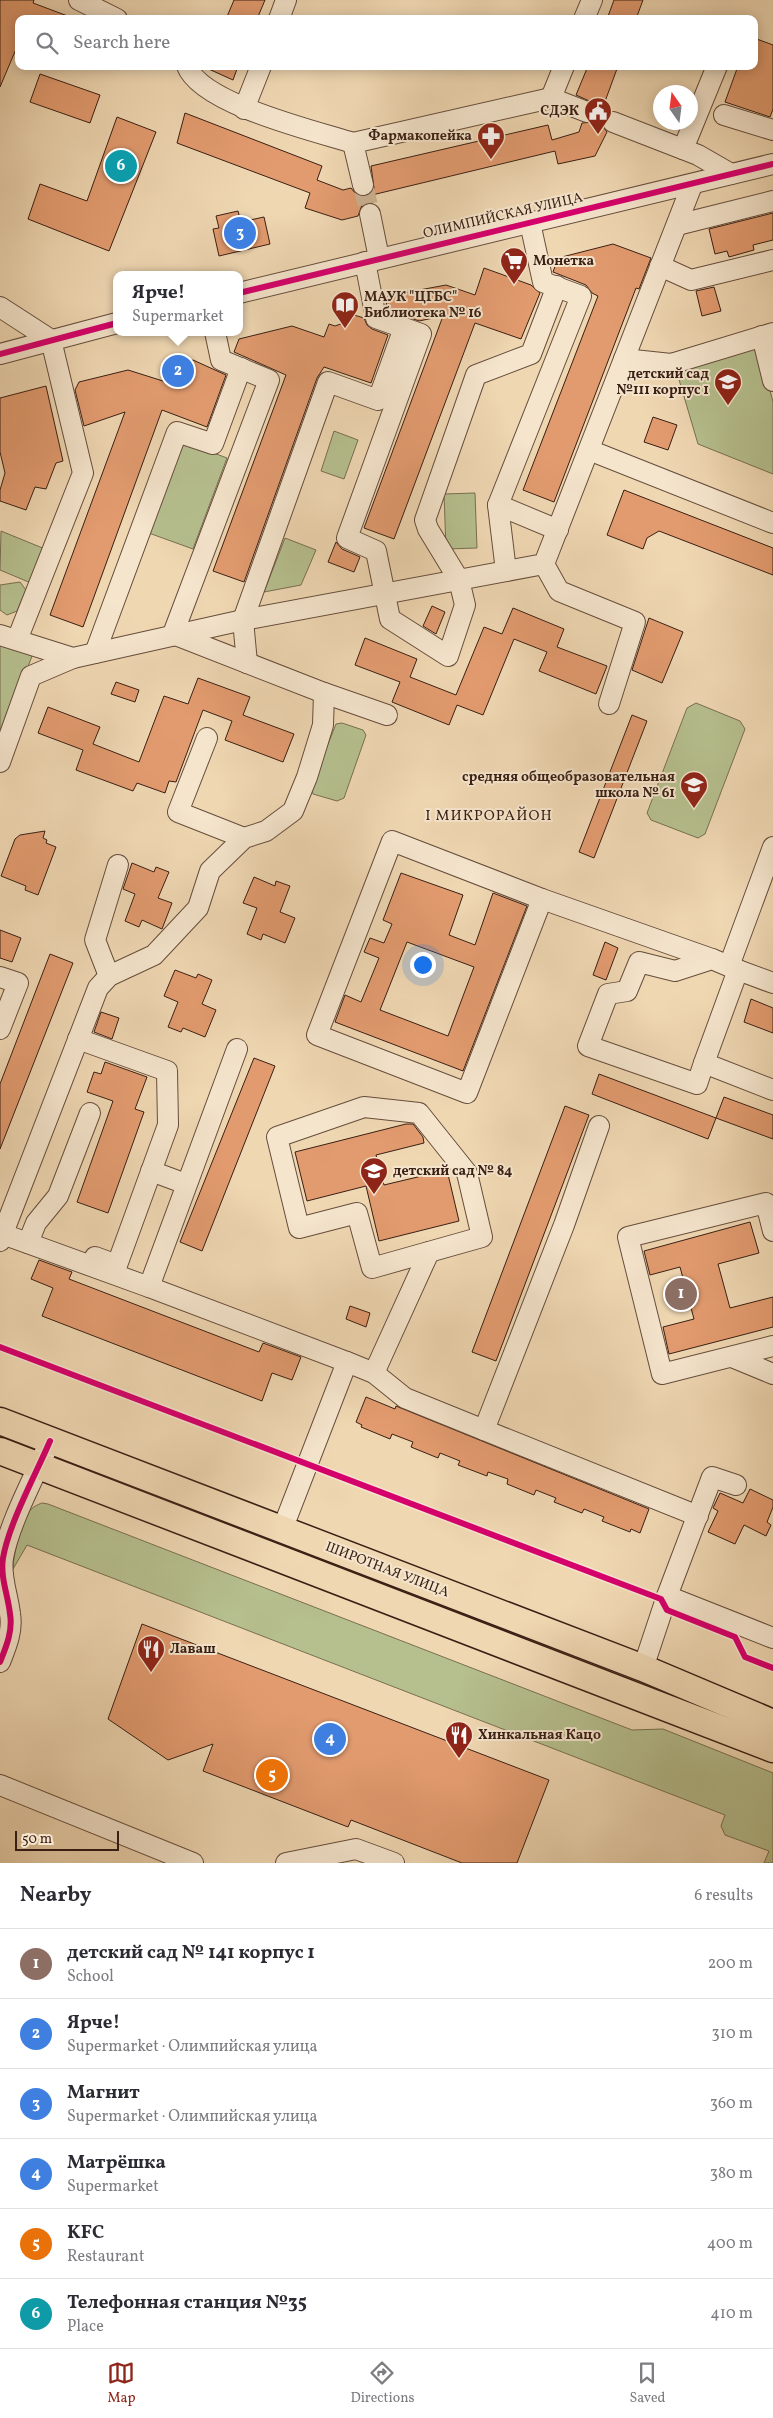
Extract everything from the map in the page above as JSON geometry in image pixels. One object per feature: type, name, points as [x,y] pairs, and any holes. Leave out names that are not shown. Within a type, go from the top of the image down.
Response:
[{"type":"main road","name":"ШИРОТНАЯ УЛИЦА","points":[[0,1421],[642,1668],[773,1723]]},
{"type":"main road","name":"ШИРОТНАЯ УЛИЦА","points":[[0,1451],[773,1749]]},
{"type":"street","points":[[79,0],[109,15]]},
{"type":"street","points":[[280,15],[286,0]]},
{"type":"street","points":[[586,15],[592,0]]},
{"type":"street","points":[[188,70],[190,76],[206,88],[244,109],[353,143],[551,98],[587,112]]},
{"type":"street","points":[[244,109],[259,70]]},
{"type":"street","points":[[551,98],[562,70]]},
{"type":"street","points":[[683,149],[714,70]]},
{"type":"street","points":[[724,115],[773,130]]},
{"type":"street","points":[[613,122],[683,149],[732,174]]},
{"type":"street","points":[[353,143],[363,185]]},
{"type":"street","name":"ОЛИМПИЙСКАЯ УЛИЦА","points":[[243,292],[773,164]]},
{"type":"street","points":[[544,564],[692,185]]},
{"type":"street","points":[[677,225],[773,202]]},
{"type":"street","points":[[370,214],[376,318],[421,334],[347,538],[376,551],[390,619],[448,656],[465,605],[458,580],[428,529],[425,520],[476,375],[531,354],[557,286]]},
{"type":"street","points":[[506,571],[498,505],[581,296],[543,282],[530,223]]},
{"type":"street","points":[[660,266],[691,280],[773,260]]},
{"type":"street","points":[[0,307],[51,340],[83,472],[9,638],[73,658]]},
{"type":"street","points":[[0,354],[113,324]]},
{"type":"street","points":[[248,663],[243,620],[328,382],[378,400],[404,328]]},
{"type":"street","points":[[624,359],[671,364],[767,334],[773,381]]},
{"type":"street","points":[[173,634],[269,380],[221,360],[216,336]]},
{"type":"street","points":[[95,653],[176,432],[213,444],[241,368]]},
{"type":"street","points":[[589,450],[773,524]]},
{"type":"street","points":[[498,505],[558,530]]},
{"type":"street","points":[[0,762],[31,676],[73,658],[173,634],[243,620],[544,564]]},
{"type":"street","points":[[544,564],[559,591],[635,622],[609,704]]},
{"type":"street","points":[[173,634],[324,693],[387,715]]},
{"type":"street","points":[[78,1040],[167,1071],[168,1125],[117,1265],[30,1239],[1,1236],[98,988],[109,976],[154,955],[198,908],[210,871],[244,838],[266,831],[293,811],[307,777],[323,725],[324,693]]},
{"type":"street","points":[[207,738],[178,812],[244,838]]},
{"type":"street","points":[[542,899],[467,1093],[317,1035],[392,841],[542,899],[773,983]]},
{"type":"street","points":[[726,965],[675,971],[639,962],[627,991],[608,994],[588,1046],[697,1084],[704,1062],[726,965],[767,877],[773,847]]},
{"type":"street","points":[[109,976],[95,940],[118,865]]},
{"type":"street","points":[[0,977],[18,984],[0,1029]]},
{"type":"street","points":[[149,1287],[237,1049]]},
{"type":"street","points":[[704,1062],[773,1090]]},
{"type":"street","points":[[374,1373],[429,1252],[482,1237],[467,1173],[419,1113],[364,1107],[277,1136],[299,1228],[358,1212],[372,1268],[429,1252]]},
{"type":"street","points":[[30,1239],[36,1223],[58,1196],[90,1112]]},
{"type":"street","points":[[484,1430],[564,1224],[599,1126]]},
{"type":"street","points":[[151,1171],[186,1184]]},
{"type":"street","points":[[773,1231],[766,1203],[628,1237],[662,1374],[773,1346]]},
{"type":"street","points":[[30,1239],[149,1287],[374,1373],[405,1398],[698,1516]]},
{"type":"street","points":[[732,1357],[773,1374]]},
{"type":"street","points":[[282,1530],[347,1362]]},
{"type":"street","points":[[0,1662],[9,1638],[3,1585],[3,1560],[7,1540],[50,1440]]},
{"type":"street","points":[[642,1668],[712,1477],[736,1486]]},
{"type":"street","points":[[667,1596],[773,1638]]},
{"type":"street","points":[[0,1785],[192,1863]]},
{"type":"street","points":[[286,1863],[356,1849],[394,1863]]},
{"type":"green space","name":"детский сад №111 корпус 1","points":[[757,341],[773,402],[773,474],[698,444],[675,366]]},
{"type":"green space","points":[[334,431],[358,440],[344,479],[321,471]]},
{"type":"green space","points":[[179,440],[227,458],[193,549],[146,532]]},
{"type":"green space","points":[[475,493],[477,548],[446,549],[444,494]]},
{"type":"green space","points":[[1,531],[45,549],[31,583],[0,570]]},
{"type":"green space","points":[[285,538],[316,550],[301,585],[264,592]]},
{"type":"green space","points":[[20,582],[26,590],[17,611],[7,615],[0,610],[0,585]]},
{"type":"green space","points":[[0,641],[34,651],[0,739]]},
{"type":"green space","points":[[696,703],[740,721],[745,729],[705,834],[698,838],[651,820],[647,813],[687,708]]},
{"type":"green space","points":[[342,723],[363,730],[366,735],[344,798],[337,801],[313,794],[311,787],[336,724]]},
{"type":"green space","points":[[42,1503],[632,1730],[663,1729],[773,1773],[773,1863],[764,1863],[769,1851],[725,1835],[721,1826],[725,1815],[27,1545],[13,1569],[18,1540],[26,1517],[36,1505]]},
{"type":"building","points":[[0,0],[34,0],[33,3],[65,15],[15,15],[15,51],[0,87]]},
{"type":"building","points":[[234,0],[265,0],[259,15],[228,15]]},
{"type":"building","points":[[614,0],[643,0],[637,15],[608,15]]},
{"type":"building","points":[[758,39],[773,45],[773,109],[770,117],[725,102],[737,70],[758,70]]},
{"type":"building","points":[[211,70],[237,70],[233,80]]},
{"type":"building","points":[[586,70],[617,70],[603,107],[612,110],[606,112],[602,118],[601,124],[607,132],[595,156],[558,164],[555,151],[372,195],[373,203],[362,205],[358,216],[342,220],[305,208],[310,193],[177,143],[185,113],[322,166],[317,180],[343,190],[351,188],[355,193],[365,197],[371,194],[374,188],[371,166],[548,125],[552,140],[579,132],[582,123],[594,122],[598,116],[596,104],[576,95]]},
{"type":"building","points":[[40,74],[100,95],[90,123],[30,102]]},
{"type":"building","points":[[117,117],[156,132],[109,251],[28,219],[40,184],[87,201]]},
{"type":"building","points":[[238,211],[241,222],[264,217],[270,244],[219,256],[213,229],[219,228],[216,216]]},
{"type":"building","points":[[773,213],[773,240],[753,245],[754,250],[729,257],[727,251],[715,254],[709,229]]},
{"type":"building","points":[[613,244],[651,258],[639,289],[636,288],[554,502],[523,490],[598,296],[592,293],[586,285],[553,272],[558,258]]},
{"type":"building","points":[[484,268],[531,285],[540,293],[521,339],[475,323],[394,539],[364,528],[443,316],[419,321],[386,309],[387,296],[446,285],[475,295]]},
{"type":"building","points":[[714,287],[721,311],[702,316],[696,291]]},
{"type":"building","points":[[354,315],[364,318],[367,325],[372,329],[388,335],[371,383],[324,367],[317,378],[244,582],[213,571],[286,375],[234,352],[239,339],[292,326],[324,337],[329,324],[335,326],[352,320]]},
{"type":"building","points":[[193,360],[226,375],[207,427],[162,410],[83,627],[50,615],[125,412],[84,426],[75,390],[79,382],[128,370],[163,381],[168,369]]},
{"type":"building","points":[[46,386],[63,461],[56,463],[46,489],[35,487],[26,510],[0,501],[0,490],[5,473],[0,452],[0,398]]},
{"type":"building","points":[[653,417],[677,425],[668,450],[644,442]]},
{"type":"building","points":[[624,490],[773,548],[773,575],[659,531],[647,538],[643,549],[607,535]]},
{"type":"building","points":[[336,542],[342,549],[360,557],[354,572],[328,562]]},
{"type":"building","points":[[432,606],[445,612],[436,634],[423,626]]},
{"type":"building","points":[[513,608],[564,629],[557,647],[607,666],[596,694],[539,671],[547,652],[514,639],[483,715],[457,705],[449,725],[392,702],[400,682],[355,665],[365,638],[417,659],[410,677],[456,695],[484,627],[502,634]]},
{"type":"building","points":[[649,618],[683,632],[662,683],[632,670]]},
{"type":"building","points":[[198,678],[250,697],[243,715],[294,734],[283,762],[225,740],[232,721],[203,710],[176,782],[169,781],[165,793],[137,783],[133,791],[76,770],[83,750],[38,733],[48,707],[100,727],[93,744],[139,762],[164,696],[188,704]]},
{"type":"building","points":[[116,682],[139,690],[135,702],[111,694]]},
{"type":"building","points":[[632,715],[647,721],[594,858],[579,852]]},
{"type":"building","points":[[45,831],[43,838],[47,840],[46,843],[56,847],[38,895],[25,890],[26,886],[1,876],[15,839],[20,835]]},
{"type":"building","points":[[132,863],[154,872],[156,867],[169,872],[158,898],[172,903],[162,929],[142,920],[139,927],[125,921],[135,894],[123,889]]},
{"type":"building","points":[[401,873],[463,895],[449,935],[475,945],[493,893],[527,906],[463,1071],[335,1022],[345,995],[361,1002],[379,958],[364,952],[370,938],[384,943],[392,924],[383,920]],"holes":[[[407,942],[474,967],[448,1036],[380,1010]]]},
{"type":"building","points":[[254,877],[275,886],[276,881],[290,886],[280,912],[295,918],[285,943],[263,934],[261,940],[247,934],[257,908],[243,903]]},
{"type":"building","points":[[0,930],[21,938],[12,962],[0,958]]},
{"type":"building","points":[[605,942],[618,948],[606,980],[593,975]]},
{"type":"building","points":[[50,954],[73,963],[0,1149],[0,1084]]},
{"type":"building","points":[[175,970],[196,978],[198,974],[212,980],[202,1004],[216,1010],[205,1037],[183,1028],[181,1032],[168,1027],[178,1002],[164,996]]},
{"type":"building","points":[[751,999],[773,1008],[773,1033],[744,1022]]},
{"type":"building","points":[[101,1012],[119,1018],[112,1039],[94,1032]]},
{"type":"building","points":[[254,1058],[275,1066],[202,1251],[180,1242]]},
{"type":"building","points":[[105,1062],[147,1077],[135,1109],[144,1112],[108,1213],[77,1202],[113,1101],[87,1092],[94,1072],[101,1074]]},
{"type":"building","points":[[599,1074],[716,1118],[708,1139],[592,1094]]},
{"type":"building","points":[[724,1097],[773,1115],[773,1139],[716,1118]]},
{"type":"building","points":[[565,1106],[589,1115],[496,1361],[472,1352]]},
{"type":"building","points":[[406,1124],[413,1124],[423,1137],[424,1143],[376,1155],[384,1185],[447,1170],[459,1221],[379,1241],[366,1186],[307,1201],[295,1152]]},
{"type":"building","points":[[750,1222],[759,1253],[718,1264],[730,1308],[773,1297],[773,1327],[669,1354],[663,1327],[694,1319],[680,1267],[650,1275],[644,1251]]},
{"type":"building","points":[[39,1260],[72,1272],[69,1279],[259,1352],[263,1343],[301,1357],[292,1380],[272,1373],[262,1401],[42,1316],[53,1288],[31,1279]]},
{"type":"building","points":[[350,1306],[370,1313],[366,1327],[346,1319]]},
{"type":"building","points":[[366,1397],[395,1409],[396,1406],[649,1509],[640,1533],[631,1529],[630,1532],[602,1521],[604,1517],[584,1509],[582,1513],[554,1502],[556,1498],[536,1490],[534,1495],[507,1484],[508,1479],[488,1472],[487,1476],[458,1465],[460,1461],[440,1453],[438,1458],[411,1447],[413,1442],[392,1434],[390,1439],[361,1427],[362,1425],[356,1422]]},
{"type":"building","points":[[750,1489],[773,1500],[773,1507],[767,1522],[771,1525],[766,1536],[744,1525],[735,1544],[708,1532],[718,1511],[713,1508],[720,1493],[743,1503]]},
{"type":"building","points":[[142,1624],[549,1780],[517,1863],[462,1863],[351,1820],[348,1827],[203,1771],[213,1744],[168,1760],[108,1719]]},
{"type":"tunnel","points":[[587,112],[613,122]]},
{"type":"tunnel","points":[[363,185],[370,214]]},
{"type":"cycle path","points":[[243,292],[773,164]]},
{"type":"cycle path","points":[[0,354],[113,324]]},
{"type":"cycle path","points":[[0,1347],[661,1599],[667,1610],[735,1637],[745,1657],[773,1668]]},
{"type":"cycle path","points":[[0,1662],[11,1627],[2,1565],[6,1544],[17,1514],[50,1441]]},
{"type":"place","name":"СДЭК","points":[[598,135]]},
{"type":"place","name":"Фармакопейка","points":[[491,160]]},
{"type":"place","name":"Телефонная станция №35","points":[[121,166]]},
{"type":"place","name":"Магнит","points":[[240,233]]},
{"type":"place","name":"Монетка","points":[[514,285]]},
{"type":"place","name":"МАУК \"ЦГБС\" Библиотека № 16","points":[[345,329]]},
{"type":"place","name":"Ярче!","points":[[178,371]]},
{"type":"place","name":"детский сад №111 корпус 1","points":[[728,406]]},
{"type":"place","name":"средняя общеобразовательная школа № 61","points":[[694,809]]},
{"type":"place","name":"детский сад № 84","points":[[374,1195]]},
{"type":"place","name":"детский сад № 141 корпус 1","points":[[681,1294]]},
{"type":"place","name":"Лаваш","points":[[151,1673]]},
{"type":"place","name":"Матрёшка","points":[[330,1739]]},
{"type":"place","name":"Хинкальная Кацо","points":[[459,1759]]},
{"type":"place","name":"KFC","points":[[272,1775]]},
{"type":"district","name":"I МИКРОРАЙОН","points":[[489,816]]}]
